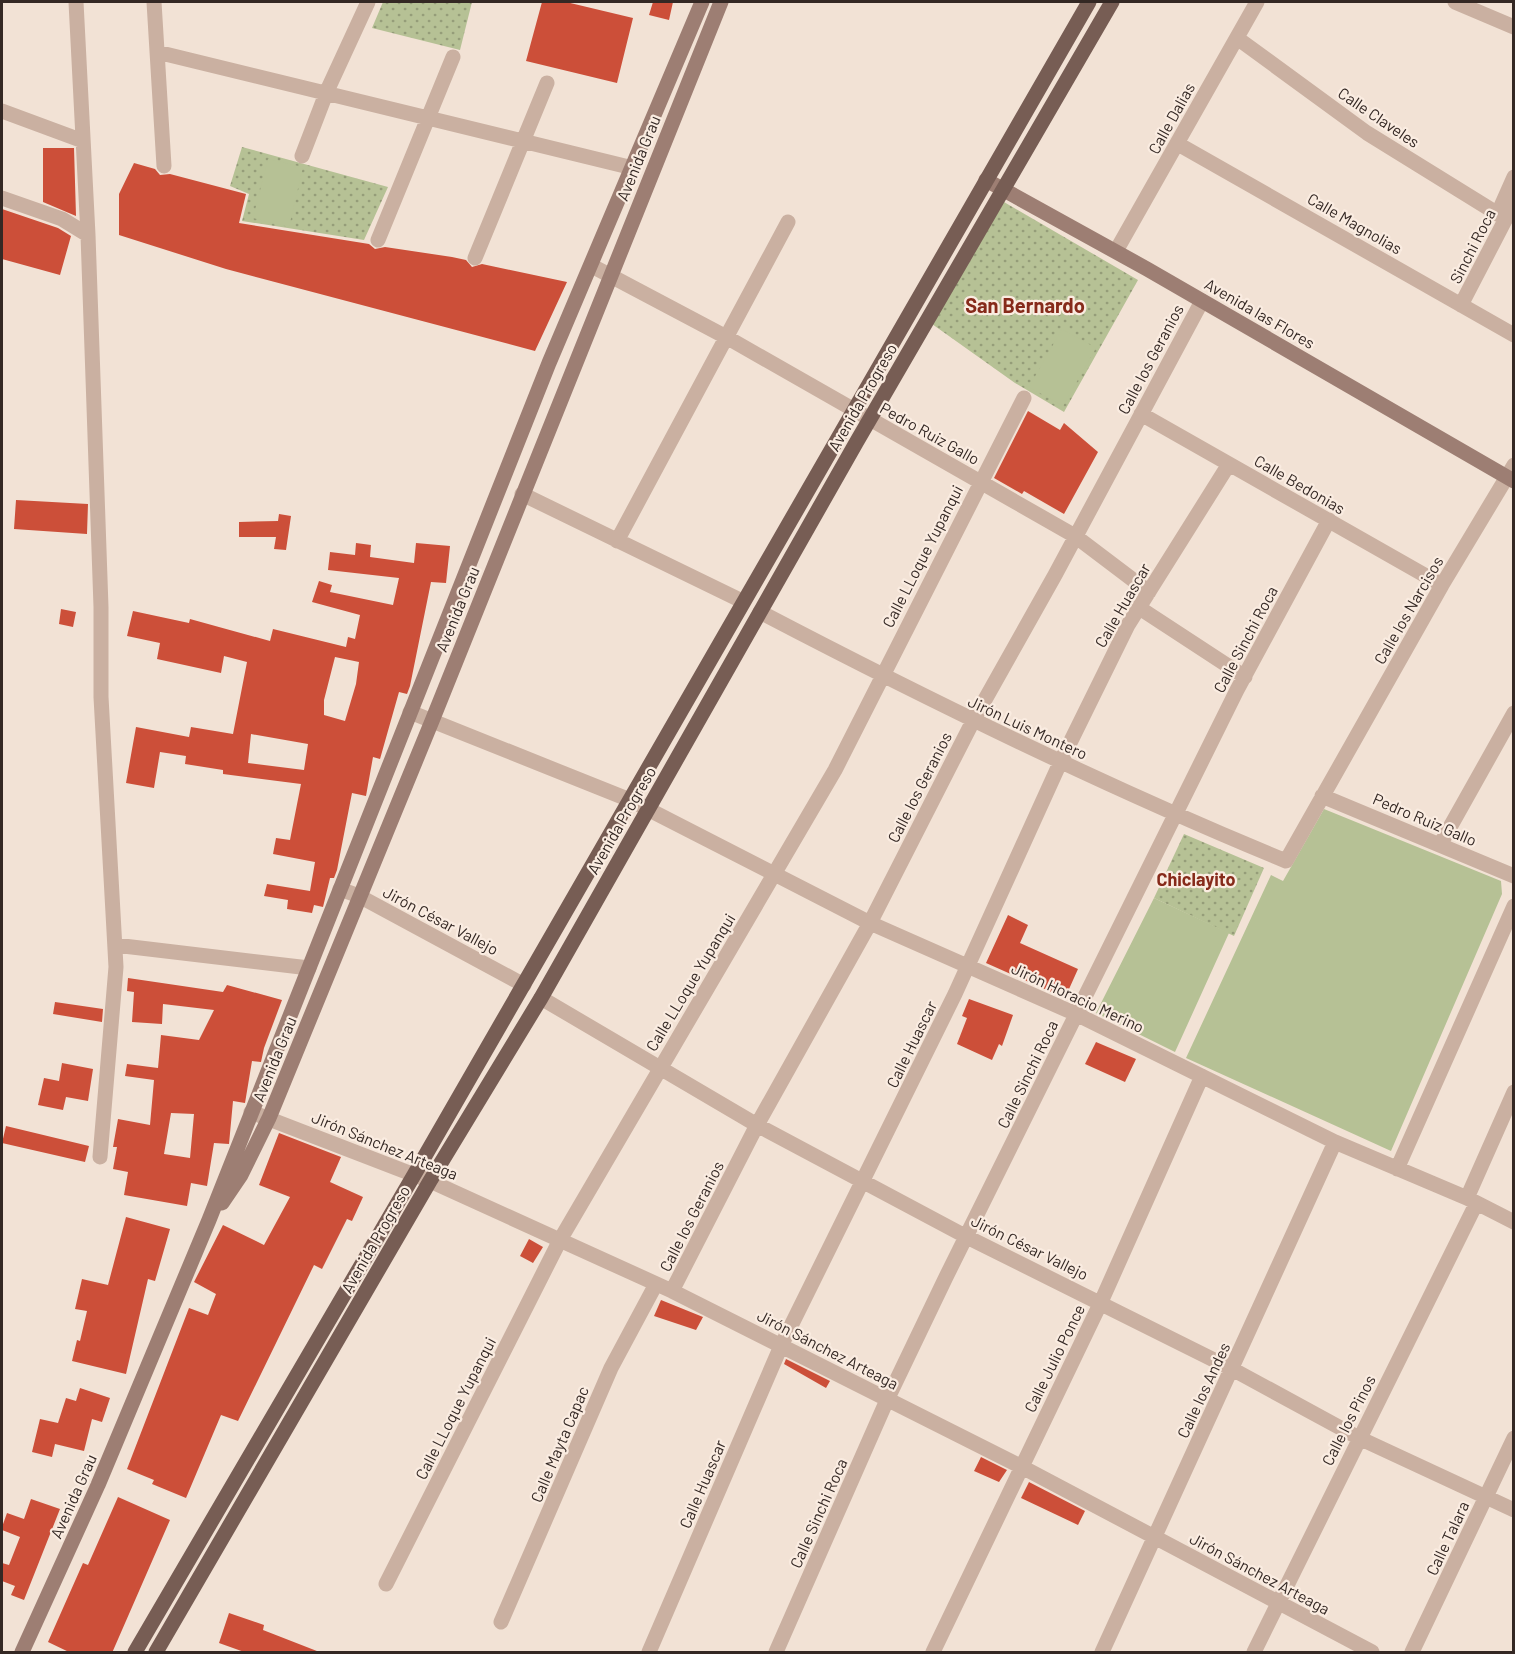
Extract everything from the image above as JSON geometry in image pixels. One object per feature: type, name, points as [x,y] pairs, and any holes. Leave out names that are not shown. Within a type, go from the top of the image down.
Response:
[{"type":"main road","name":"Avenida Progreso","points":[[135,1653],[524,985],[742,601],[1089,2]]},
{"type":"main road","name":"Avenida Progreso","points":[[156,1653],[430,1181],[541,998],[1002,189],[1112,2]]},
{"type":"street","points":[[76,2],[88,235],[101,607],[101,696],[116,967],[100,1157]]},
{"type":"street","points":[[154,2],[164,166]]},
{"type":"street","points":[[302,156],[327,91],[368,2]]},
{"type":"street","name":"Avenida Grau","points":[[22,1653],[98,1485],[210,1220],[549,363],[702,2]]},
{"type":"street","name":"Avenida Grau","points":[[210,1220],[241,1175],[269,1118],[432,721],[721,2]]},
{"type":"street","name":"Calle Dalias","points":[[1116,251],[1257,2]]},
{"type":"street","points":[[1455,2],[1514,27]]},
{"type":"street","name":"Calle Claveles","points":[[1237,38],[1367,133],[1502,216]]},
{"type":"street","points":[[157,52],[327,91],[633,168]]},
{"type":"street","points":[[378,240],[453,57]]},
{"type":"street","points":[[475,258],[547,83]]},
{"type":"street","points":[[2,111],[83,141]]},
{"type":"street","name":"Calle Magnolias","points":[[1178,144],[1514,335]]},
{"type":"street","name":"Sinchi Roca","points":[[1461,305],[1502,216],[1514,177]]},
{"type":"street","name":"Avenida las Flores","points":[[986,180],[1511,474]]},
{"type":"street","points":[[2,198],[62,219],[88,235]]},
{"type":"street","name":"Sinchi Roca","points":[[1502,216],[1514,204]]},
{"type":"street","points":[[617,541],[728,338],[788,222]]},
{"type":"street","name":"Pedro Ruiz Gallo","points":[[592,266],[728,338],[1075,536],[1149,592]]},
{"type":"street","name":"Calle los Geranios","points":[[672,1291],[757,1125],[870,923],[973,721],[1202,301]]},
{"type":"street","name":"Calle LLoque Yupanqui","points":[[386,1584],[560,1240],[835,770],[1024,398]]},
{"type":"street","name":"Calle Bedonias","points":[[1141,414],[1442,585]]},
{"type":"street","name":"Calle Huascar","points":[[649,1653],[781,1346],[968,967],[1060,763],[1138,607],[1229,464]]},
{"type":"street","name":"Calle los Narcisos","points":[[1322,796],[1442,585],[1511,474]]},
{"type":"street","points":[[522,494],[742,601]]},
{"type":"street","name":"Calle Sinchi Roca","points":[[776,1653],[887,1400],[1175,815],[1245,677],[1329,520]]},
{"type":"street","points":[[1138,607],[1245,677]]},
{"type":"street","name":"Jirón Luis Montero","points":[[760,612],[882,676],[1060,763],[1175,815],[1286,861],[1322,796]]},
{"type":"street","name":"Jirón Horacio Merino","points":[[411,712],[630,800],[774,876],[870,923],[1076,1014],[1335,1143],[1472,1201],[1514,1222]]},
{"type":"street","points":[[1440,845],[1511,722]]},
{"type":"street","name":"Pedro Ruiz Gallo","points":[[1322,796],[1514,876]]},
{"type":"street","name":"Jirón César Vallejo","points":[[340,889],[359,896],[524,985]]},
{"type":"street","points":[[1397,1169],[1514,906]]},
{"type":"street","points":[[115,945],[309,968]]},
{"type":"street","name":"Jirón César Vallejo","points":[[541,998],[659,1070],[757,1125],[967,1237],[1232,1369],[1359,1438],[1514,1510]]},
{"type":"street","name":"Calle Julio Ponce","points":[[933,1653],[1101,1302],[1202,1076]]},
{"type":"street","name":"Calle los Pinos","points":[[1254,1653],[1472,1201],[1514,1092]]},
{"type":"street","name":"Jirón Sánchez Arteaga","points":[[252,1112],[430,1181],[672,1291],[1022,1467],[1372,1653]]},
{"type":"street","name":"Calle los Andes","points":[[1102,1653],[1335,1143]]},
{"type":"street","name":"Calle Mayta Capac","points":[[501,1622],[611,1368],[656,1284]]},
{"type":"street","name":"Calle Talara","points":[[1412,1653],[1514,1438]]},
{"type":"green space","points":[[383,2],[472,2],[460,50],[372,28]]},
{"type":"green space","points":[[242,147],[388,187],[364,240],[242,221],[249,194],[230,186]]},
{"type":"green space","points":[[268,159],[303,167],[289,227],[253,218]]},
{"type":"green space","points":[[1004,202],[1138,280],[1064,412],[1015,383],[932,324]]},
{"type":"green space","points":[[1062,329],[1096,348],[1063,406],[1029,387]]},
{"type":"green space","points":[[1324,809],[1501,881],[1502,894],[1391,1151],[1186,1058],[1271,875],[1283,881]]},
{"type":"green space","points":[[1184,834],[1264,868],[1234,936],[1154,898]]},
{"type":"green space","points":[[1154,898],[1229,933],[1175,1052],[1096,1013]]},
{"type":"building","points":[[542,2],[566,2],[633,18],[617,83],[526,61]]},
{"type":"building","points":[[653,2],[673,2],[669,20],[649,15]]},
{"type":"building","points":[[43,148],[74,148],[76,216],[43,202]]},
{"type":"building","points":[[134,163],[155,169],[160,175],[170,174],[246,194],[239,223],[369,244],[375,249],[385,247],[452,257],[466,260],[472,267],[482,264],[567,282],[535,351],[226,269],[119,235],[119,194]]},
{"type":"building","points":[[2,209],[58,228],[71,236],[60,275],[2,259]]},
{"type":"building","points":[[1028,411],[1060,430],[1064,423],[1098,452],[1064,514],[1024,491],[1022,494],[994,478]]},
{"type":"building","points":[[16,500],[88,504],[87,534],[14,529]]},
{"type":"building","points":[[279,514],[291,516],[286,550],[274,549],[276,537],[239,537],[239,522],[278,521]]},
{"type":"building","points":[[356,543],[371,545],[370,557],[414,563],[416,543],[450,546],[446,583],[431,582],[407,694],[399,692],[380,759],[373,757],[366,796],[352,793],[337,870],[334,878],[330,878],[323,907],[314,905],[312,913],[287,909],[288,900],[264,896],[267,884],[310,891],[315,862],[273,854],[276,838],[290,840],[301,784],[223,774],[223,770],[185,764],[186,756],[160,752],[154,788],[126,783],[136,727],[189,737],[191,727],[233,734],[247,662],[224,656],[221,673],[157,659],[160,643],[127,636],[133,611],[189,623],[190,619],[270,641],[273,629],[346,647],[348,637],[355,639],[360,615],[312,602],[319,581],[332,585],[330,592],[393,605],[399,578],[328,570],[330,552],[355,555]],"holes":[[[335,657],[359,662],[356,684],[345,721],[324,715],[324,700]],[[251,734],[308,744],[304,770],[248,763]]]},
{"type":"building","points":[[61,609],[76,612],[73,627],[59,624]]},
{"type":"building","points":[[1008,915],[1028,925],[1020,943],[1078,969],[1065,998],[986,963]]},
{"type":"building","points":[[128,978],[223,992],[227,985],[282,1000],[261,1062],[252,1061],[245,1103],[233,1101],[229,1144],[214,1143],[207,1186],[191,1183],[187,1206],[124,1195],[128,1172],[113,1169],[117,1147],[113,1147],[118,1119],[150,1125],[154,1080],[125,1076],[127,1064],[158,1068],[161,1035],[199,1040],[214,1010],[163,1004],[162,1024],[132,1022],[134,992],[127,991]],"holes":[[[171,1113],[194,1114],[190,1158],[164,1154]]]},
{"type":"building","points":[[969,999],[1013,1015],[1002,1046],[999,1044],[992,1060],[957,1044],[967,1018],[962,1016]]},
{"type":"building","points":[[55,1002],[103,1009],[102,1022],[53,1014]]},
{"type":"building","points":[[1096,1042],[1136,1059],[1125,1082],[1085,1064]]},
{"type":"building","points":[[62,1063],[93,1069],[88,1101],[66,1097],[63,1110],[38,1105],[44,1078],[59,1081]]},
{"type":"building","points":[[6,1126],[89,1146],[85,1162],[2,1143]]},
{"type":"building","points":[[279,1133],[341,1157],[330,1182],[363,1197],[352,1221],[347,1219],[322,1269],[314,1265],[238,1421],[221,1415],[186,1498],[152,1484],[154,1480],[127,1469],[189,1308],[208,1315],[216,1294],[194,1282],[223,1225],[264,1245],[290,1197],[259,1185]]},
{"type":"building","points":[[126,1217],[170,1229],[155,1281],[148,1279],[126,1374],[72,1361],[77,1340],[80,1341],[87,1311],[75,1309],[82,1279],[108,1285]]},
{"type":"building","points":[[529,1239],[543,1247],[533,1263],[520,1256]]},
{"type":"building","points":[[661,1300],[703,1317],[696,1330],[654,1316]]},
{"type":"building","points":[[786,1359],[830,1381],[826,1388],[784,1364]]},
{"type":"building","points":[[80,1388],[110,1398],[102,1422],[92,1419],[84,1451],[55,1444],[52,1457],[32,1452],[40,1419],[58,1423],[66,1398],[76,1401]]},
{"type":"building","points":[[981,1457],[1007,1470],[999,1482],[974,1471]]},
{"type":"building","points":[[1029,1482],[1085,1511],[1078,1525],[1021,1498]]},
{"type":"building","points":[[118,1497],[170,1520],[112,1653],[71,1653],[48,1642],[83,1563],[88,1565]]},
{"type":"building","points":[[31,1499],[60,1509],[24,1600],[11,1595],[15,1586],[2,1581],[2,1563],[9,1565],[20,1537],[2,1530],[2,1527],[7,1513],[24,1519]]},
{"type":"building","points":[[229,1613],[264,1625],[263,1630],[322,1653],[247,1653],[219,1643]]},
{"type":"district","name":"San Bernardo","points":[[1025,305]]},
{"type":"district","name":"Chiclayito","points":[[1196,879]]}]
